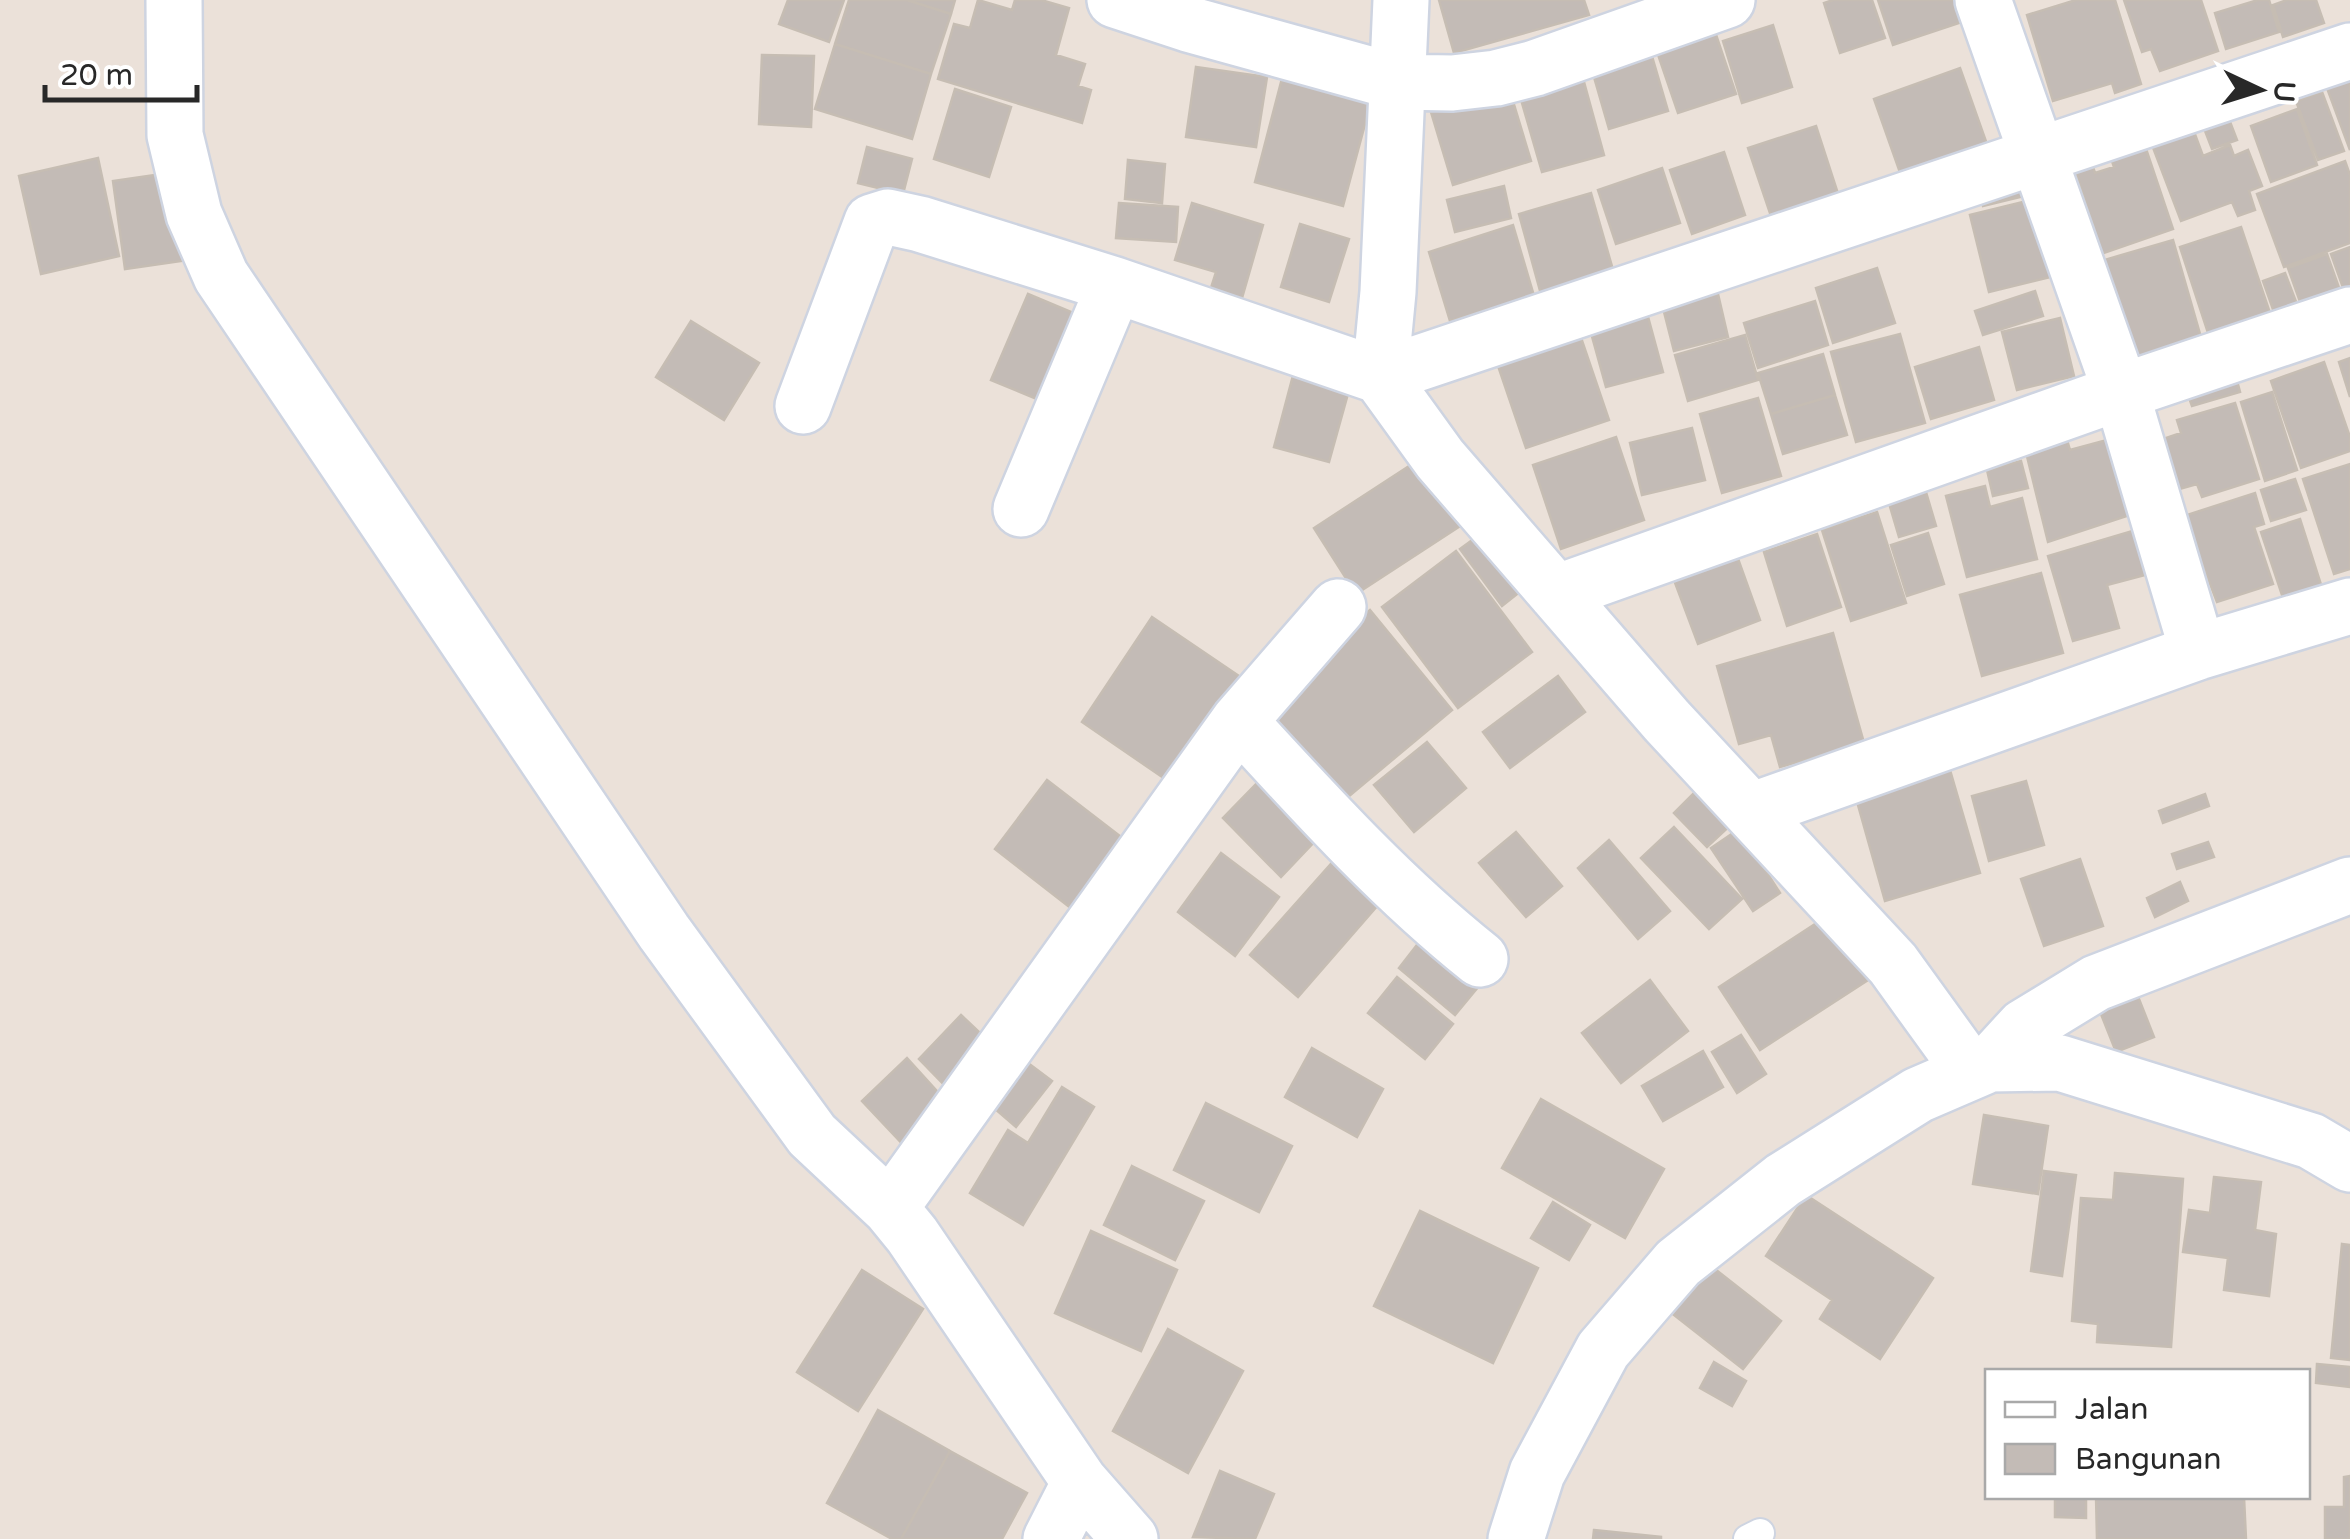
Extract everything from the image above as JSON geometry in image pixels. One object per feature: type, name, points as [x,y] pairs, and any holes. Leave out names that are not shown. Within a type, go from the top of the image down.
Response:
[{"type":"street","points":[[174,0],[175,135],[194,214],[221,276],[675,948],[812,1134],[890,1208],[912,1235],[1080,1482],[1130,1539]]},
{"type":"street","points":[[1115,0],[1189,12],[1397,82],[1496,78],[1536,68],[1724,1]]},
{"type":"street","points":[[1380,376],[1388,292],[1401,0]]},
{"type":"street","points":[[1983,0],[2121,392],[2198,652]]},
{"type":"street","points":[[1380,376],[2350,51]]},
{"type":"street","points":[[803,406],[872,222],[888,217],[1115,285],[1380,376],[1440,458],[1556,593],[1894,964],[1980,1068]]},
{"type":"street","points":[[1021,510],[1115,285]]},
{"type":"street","points":[[1556,593],[2121,392],[2350,315]]},
{"type":"street","points":[[1750,810],[2198,652],[2350,606]]},
{"type":"street","points":[[890,1208],[1239,721],[1338,607]]},
{"type":"street","points":[[1239,721],[1344,836],[1421,912],[1480,959]]},
{"type":"street","points":[[1516,1539],[1537,1473],[1603,1350],[1678,1263],[1784,1180],[1918,1095],[1980,1068],[2024,1028],[2096,983],[2350,885]]},
{"type":"street","points":[[1980,1068],[2060,1063],[2311,1141],[2350,1164]]},
{"type":"street","points":[[1051,1539],[1080,1482]]},
{"type":"building","points":[[788,0],[844,0],[829,42],[779,24]]},
{"type":"building","points":[[849,0],[907,0],[951,14],[931,74],[835,44]]},
{"type":"building","points":[[907,0],[955,0],[951,14]]},
{"type":"building","points":[[978,0],[1012,10],[1015,0],[1041,0],[1069,8],[1056,55],[1085,64],[1078,86],[1091,90],[1082,123],[938,79],[954,24],[970,28]]},
{"type":"building","points":[[1439,0],[1584,0],[1589,15],[1454,53]]},
{"type":"building","points":[[1872,0],[1885,38],[1840,53],[1824,3]]},
{"type":"building","points":[[1878,0],[1978,0],[1983,15],[1893,45]]},
{"type":"building","points":[[2076,0],[2115,0],[2141,84],[2115,93],[2112,83],[2053,101],[2027,15]]},
{"type":"building","points":[[2124,0],[2201,0],[2218,51],[2160,71],[2151,49],[2142,52]]},
{"type":"building","points":[[2269,0],[2279,32],[2226,49],[2215,13]]},
{"type":"building","points":[[2287,0],[2316,0],[2324,23],[2283,37],[2273,5]]},
{"type":"building","points":[[1710,17],[1736,94],[1678,113],[1652,37]]},
{"type":"building","points":[[1773,25],[1792,87],[1742,103],[1723,41]]},
{"type":"building","points":[[835,44],[931,74],[912,139],[815,109]]},
{"type":"building","points":[[1649,46],[1668,111],[1609,129],[1590,63]]},
{"type":"building","points":[[762,55],[814,56],[811,127],[759,124]]},
{"type":"building","points":[[1286,63],[1375,87],[1343,206],[1255,182]]},
{"type":"building","points":[[1196,67],[1267,77],[1256,147],[1186,137]]},
{"type":"building","points":[[1960,68],[1989,150],[1903,181],[1874,99]]},
{"type":"building","points":[[1581,71],[1604,155],[1542,172],[1518,89]]},
{"type":"building","points":[[1506,78],[1531,161],[1453,185],[1428,102]]},
{"type":"building","points":[[2350,79],[2350,150],[2327,88]]},
{"type":"building","points":[[955,89],[1011,107],[989,177],[934,159]]},
{"type":"building","points":[[2322,92],[2344,151],[2318,160],[2296,101]]},
{"type":"building","points":[[2297,109],[2317,165],[2271,182],[2251,126]]},
{"type":"building","points":[[2227,114],[2237,140],[2212,149],[2202,123]]},
{"type":"building","points":[[2190,121],[2203,156],[2230,145],[2234,156],[2248,150],[2262,186],[2249,191],[2255,210],[2238,216],[2232,202],[2181,221],[2149,137]]},
{"type":"building","points":[[1816,126],[1841,203],[1774,225],[1748,148]]},
{"type":"building","points":[[2145,146],[2173,229],[2095,256],[2087,231],[2094,228],[2071,158],[2088,152],[2095,173],[2114,167],[2111,158]]},
{"type":"building","points":[[867,147],[912,159],[903,194],[858,183]]},
{"type":"building","points":[[1724,152],[1745,215],[1692,234],[1670,170]]},
{"type":"building","points":[[98,158],[119,256],[41,274],[19,176]]},
{"type":"building","points":[[1128,160],[1165,164],[1162,203],[1125,199]]},
{"type":"building","points":[[2345,161],[2350,175],[2350,243],[2284,267],[2257,194]]},
{"type":"building","points":[[1662,168],[1680,223],[1616,244],[1598,190]]},
{"type":"building","points":[[183,171],[195,259],[125,269],[113,181]]},
{"type":"building","points":[[2023,175],[2028,195],[1983,206],[1979,186]]},
{"type":"building","points":[[1504,186],[1511,218],[1455,232],[1447,200]]},
{"type":"building","points":[[1591,193],[1615,277],[1542,298],[1519,214]]},
{"type":"building","points":[[2031,200],[2050,277],[1989,292],[1970,215]]},
{"type":"building","points":[[1119,203],[1178,207],[1176,242],[1116,238]]},
{"type":"building","points":[[1192,203],[1263,225],[1242,298],[1211,288],[1216,272],[1175,260]]},
{"type":"building","points":[[1300,224],[1349,239],[1329,302],[1281,287]]},
{"type":"building","points":[[1513,225],[1534,296],[1450,321],[1429,252]]},
{"type":"building","points":[[2241,227],[2272,319],[2210,339],[2180,247]]},
{"type":"building","points":[[2173,240],[2202,341],[2131,362],[2101,261]]},
{"type":"building","points":[[2350,247],[2350,307],[2331,254]]},
{"type":"building","points":[[2327,254],[2343,299],[2304,313],[2288,268]]},
{"type":"building","points":[[1877,268],[1895,323],[1833,343],[1816,288]]},
{"type":"building","points":[[2285,273],[2303,320],[2280,329],[2263,281]]},
{"type":"building","points":[[2035,291],[2043,316],[1983,335],[1975,311]]},
{"type":"building","points":[[1028,294],[1090,320],[1054,406],[991,380]]},
{"type":"building","points":[[1718,294],[1728,337],[1674,351],[1663,308]]},
{"type":"building","points":[[1815,301],[1828,345],[1758,368],[1744,323]]},
{"type":"building","points":[[1647,313],[1663,372],[1606,387],[1590,329]]},
{"type":"building","points":[[2060,318],[2074,376],[2017,390],[2002,332]]},
{"type":"building","points":[[691,321],[759,363],[724,420],[656,377]]},
{"type":"building","points":[[1577,326],[1609,420],[1526,448],[1494,354]]},
{"type":"building","points":[[1900,334],[1925,423],[1856,442],[1831,352]]},
{"type":"building","points":[[1745,335],[1758,380],[1688,401],[1675,355]]},
{"type":"building","points":[[1979,347],[1994,400],[1931,419],[1915,367]]},
{"type":"building","points":[[1823,354],[1835,395],[1771,414],[1758,373]]},
{"type":"building","points":[[2350,358],[2350,397],[2339,362]]},
{"type":"building","points":[[2324,362],[2350,437],[2350,451],[2301,468],[2271,381]]},
{"type":"building","points":[[1295,368],[1351,383],[1329,462],[1274,447]]},
{"type":"building","points":[[2236,377],[2240,392],[2192,406],[2187,392]]},
{"type":"building","points":[[2272,392],[2297,470],[2265,481],[2241,402]]},
{"type":"building","points":[[1835,395],[1847,435],[1783,454],[1771,414]]},
{"type":"building","points":[[1758,398],[1781,476],[1722,493],[1700,414]]},
{"type":"building","points":[[2235,403],[2259,479],[2202,497],[2197,484],[2176,490],[2160,440],[2181,433],[2177,420]]},
{"type":"building","points":[[1692,428],[1705,480],[1642,495],[1630,443]]},
{"type":"building","points":[[2064,430],[2070,450],[2118,437],[2139,512],[2048,542],[2024,444]]},
{"type":"building","points":[[1616,437],[1644,520],[1561,549],[1533,465]]},
{"type":"building","points":[[1423,457],[1465,523],[1356,594],[1314,528]]},
{"type":"building","points":[[2021,461],[2028,488],[1993,496],[1987,470]]},
{"type":"building","points":[[2350,464],[2350,569],[2334,574],[2303,479]]},
{"type":"building","points":[[2295,479],[2306,510],[2271,521],[2261,490]]},
{"type":"building","points":[[1923,482],[1936,526],[1899,537],[1886,493]]},
{"type":"building","points":[[1985,486],[1990,507],[2022,498],[2037,559],[1967,577],[1946,496]]},
{"type":"building","points":[[2255,493],[2264,524],[2254,527],[2273,584],[2217,602],[2184,516]]},
{"type":"building","points":[[1877,512],[1906,603],[1851,621],[1822,530]]},
{"type":"building","points":[[2300,519],[2323,591],[2285,604],[2261,532]]},
{"type":"building","points":[[1490,527],[1531,583],[1502,606],[1460,549]]},
{"type":"building","points":[[2139,529],[2152,573],[2107,585],[2119,628],[2073,641],[2048,556]]},
{"type":"building","points":[[1928,533],[1944,584],[1907,596],[1891,545]]},
{"type":"building","points":[[1817,534],[1841,607],[1787,626],[1764,552]]},
{"type":"building","points":[[1456,551],[1532,652],[1458,708],[1382,607]]},
{"type":"building","points":[[1737,556],[1760,620],[1698,644],[1674,580]]},
{"type":"building","points":[[2041,573],[2063,653],[1982,676],[1960,595]]},
{"type":"building","points":[[1370,610],[1452,710],[1342,802],[1260,701]]},
{"type":"building","points":[[1152,617],[1242,678],[1171,783],[1082,722]]},
{"type":"building","points":[[1833,633],[1864,743],[1780,767],[1771,735],[1739,744],[1717,666]]},
{"type":"building","points":[[1558,676],[1585,712],[1510,768],[1483,732]]},
{"type":"building","points":[[1427,742],[1466,788],[1414,832],[1374,785]]},
{"type":"building","points":[[1945,753],[1980,873],[1885,901],[1851,780]]},
{"type":"building","points":[[1047,780],[1125,840],[1072,909],[995,849]]},
{"type":"building","points":[[1259,781],[1317,839],[1281,877],[1223,818]]},
{"type":"building","points":[[2026,781],[2044,845],[1989,861],[1972,796]]},
{"type":"building","points":[[1702,785],[1736,820],[1707,847],[1674,813]]},
{"type":"building","points":[[2205,794],[2209,806],[2163,823],[2159,811]]},
{"type":"building","points":[[1674,827],[1742,899],[1709,929],[1641,858]]},
{"type":"building","points":[[1739,829],[1780,893],[1753,911],[1711,848]]},
{"type":"building","points":[[1516,832],[1562,886],[1526,917],[1479,863]]},
{"type":"building","points":[[1609,840],[1670,911],[1638,939],[1578,868]]},
{"type":"building","points":[[2208,842],[2214,857],[2177,869],[2172,854]]},
{"type":"building","points":[[1345,848],[1391,890],[1298,997],[1250,955]]},
{"type":"building","points":[[1221,853],[1279,897],[1235,956],[1178,912]]},
{"type":"building","points":[[2080,859],[2103,926],[2044,946],[2021,879]]},
{"type":"building","points":[[2180,882],[2188,901],[2155,917],[2147,898]]},
{"type":"building","points":[[1835,911],[1876,975],[1760,1050],[1719,987]]},
{"type":"building","points":[[1427,932],[1484,980],[1455,1015],[1399,968]]},
{"type":"building","points":[[1397,977],[1453,1024],[1425,1059],[1368,1013]]},
{"type":"building","points":[[1650,980],[1688,1031],[1621,1083],[1582,1033]]},
{"type":"building","points":[[2137,994],[2154,1037],[2116,1052],[2099,1009]]},
{"type":"building","points":[[961,1015],[997,1049],[953,1094],[919,1059]]},
{"type":"building","points":[[1741,1035],[1766,1074],[1737,1093],[1712,1052]]},
{"type":"building","points":[[1312,1048],[1383,1089],[1357,1137],[1285,1097]]},
{"type":"building","points":[[1703,1051],[1723,1087],[1663,1121],[1642,1086]]},
{"type":"building","points":[[907,1058],[954,1110],[910,1152],[862,1101]]},
{"type":"building","points":[[1028,1063],[1052,1081],[1016,1127],[993,1107]]},
{"type":"building","points":[[1062,1087],[1094,1107],[1023,1225],[970,1193],[1008,1130],[1028,1143]]},
{"type":"building","points":[[1541,1099],[1664,1169],[1625,1238],[1502,1168]]},
{"type":"building","points":[[1206,1103],[1292,1146],[1259,1212],[1174,1170]]},
{"type":"building","points":[[1984,1115],[2048,1126],[2038,1194],[1973,1184]]},
{"type":"building","points":[[1132,1166],[1204,1201],[1175,1260],[1104,1225]]},
{"type":"building","points":[[2044,1171],[2076,1175],[2062,1276],[2031,1271]]},
{"type":"building","points":[[2115,1173],[2183,1179],[2171,1347],[2097,1342],[2098,1324],[2072,1321],[2081,1198],[2113,1200]]},
{"type":"building","points":[[2214,1177],[2261,1182],[2255,1230],[2276,1234],[2269,1296],[2224,1290],[2228,1258],[2183,1252],[2189,1210],[2210,1213]]},
{"type":"building","points":[[1806,1195],[1933,1278],[1880,1359],[1820,1319],[1832,1300],[1766,1256]]},
{"type":"building","points":[[1553,1202],[1590,1225],[1569,1260],[1531,1238]]},
{"type":"building","points":[[1420,1211],[1538,1268],[1493,1363],[1374,1306]]},
{"type":"building","points":[[1091,1231],[1177,1270],[1141,1351],[1055,1313]]},
{"type":"building","points":[[2342,1244],[2350,1245],[2350,1360],[2331,1358]]},
{"type":"building","points":[[1706,1262],[1781,1321],[1743,1369],[1669,1311]]},
{"type":"building","points":[[862,1270],[923,1309],[858,1411],[797,1372]]},
{"type":"building","points":[[1168,1329],[1243,1371],[1188,1473],[1113,1431]]},
{"type":"building","points":[[1714,1362],[1746,1381],[1732,1406],[1700,1388]]},
{"type":"building","points":[[2317,1364],[2350,1367],[2350,1387],[2316,1383]]},
{"type":"building","points":[[878,1410],[950,1451],[901,1539],[892,1539],[827,1503]]},
{"type":"building","points":[[950,1451],[1027,1493],[1002,1539],[901,1539]]},
{"type":"building","points":[[1220,1471],[1274,1494],[1255,1539],[1193,1537]]},
{"type":"building","points":[[2350,1476],[2350,1539],[2325,1539],[2325,1507],[2344,1507],[2344,1477]]},
{"type":"building","points":[[2055,1499],[2086,1499],[2086,1518],[2055,1517]]},
{"type":"building","points":[[2096,1499],[2244,1499],[2246,1539],[2097,1539]]},
{"type":"building","points":[[1594,1530],[1661,1537],[1661,1539],[1593,1539]]}]
